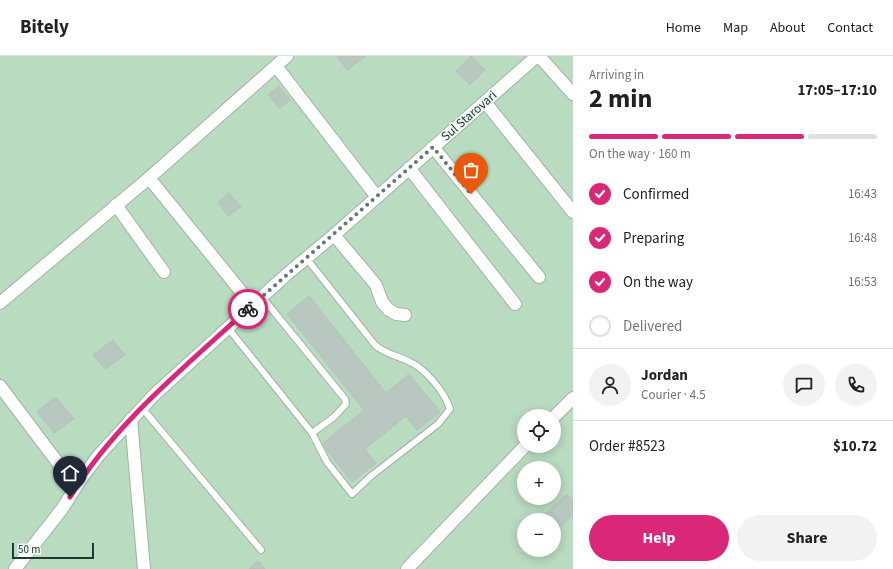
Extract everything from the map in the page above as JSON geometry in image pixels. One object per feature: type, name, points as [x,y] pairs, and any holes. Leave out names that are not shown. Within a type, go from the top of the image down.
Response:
[{"type":"street","points":[[0,304],[149,178],[286,56]]},
{"type":"street","points":[[538,56],[573,94]]},
{"type":"street","name":"Sul Starovari","points":[[15,569],[62,510],[78,484],[99,455],[142,408],[262,296],[307,259],[408,168],[538,56]]},
{"type":"street","points":[[276,66],[377,197]]},
{"type":"street","points":[[485,102],[573,212]]},
{"type":"street","points":[[433,147],[540,277]]},
{"type":"street","points":[[408,168],[515,304]]},
{"type":"street","points":[[149,178],[252,305]]},
{"type":"street","points":[[116,205],[164,272]]},
{"type":"street","points":[[334,235],[376,285],[382,302],[389,310],[396,314],[405,315]]},
{"type":"street","points":[[0,386],[67,475],[78,484]]},
{"type":"street","points":[[561,410],[573,398]]},
{"type":"street","points":[[131,419],[144,569]]},
{"type":"street","points":[[407,569],[518,453]]},
{"type":"lane","points":[[228,328],[312,433],[326,462],[352,494],[371,476],[438,424],[450,409],[448,401],[441,392],[415,364],[384,352],[375,345],[307,259]]},
{"type":"lane","points":[[262,296],[345,399],[346,404],[342,410],[312,433]]},
{"type":"lane","points":[[142,408],[261,550]]},
{"type":"green space","points":[[0,56],[573,56],[573,569],[0,569]]},
{"type":"building","points":[[337,56],[366,56],[347,70]]},
{"type":"building","points":[[471,56],[485,70],[470,85],[456,71]]},
{"type":"building","points":[[279,86],[291,100],[279,108],[268,95]]},
{"type":"building","points":[[229,193],[241,207],[228,216],[218,202]]},
{"type":"building","points":[[309,296],[386,393],[409,374],[440,412],[417,430],[406,416],[365,449],[376,463],[352,482],[322,444],[364,410],[287,314]]},
{"type":"building","points":[[113,340],[125,355],[105,369],[93,355]]},
{"type":"building","points":[[56,397],[74,419],[54,433],[37,411]]},
{"type":"building","points":[[567,494],[573,501],[573,515],[561,526],[561,513],[547,513],[555,505],[561,505],[561,500]]},
{"type":"building","points":[[258,561],[265,569],[249,569]]},
{"type":"way so far","points":[[248,309],[286,275],[307,259],[433,147],[471,194]]},
{"type":"route","points":[[70,497],[99,455],[142,408],[248,309]]}]
